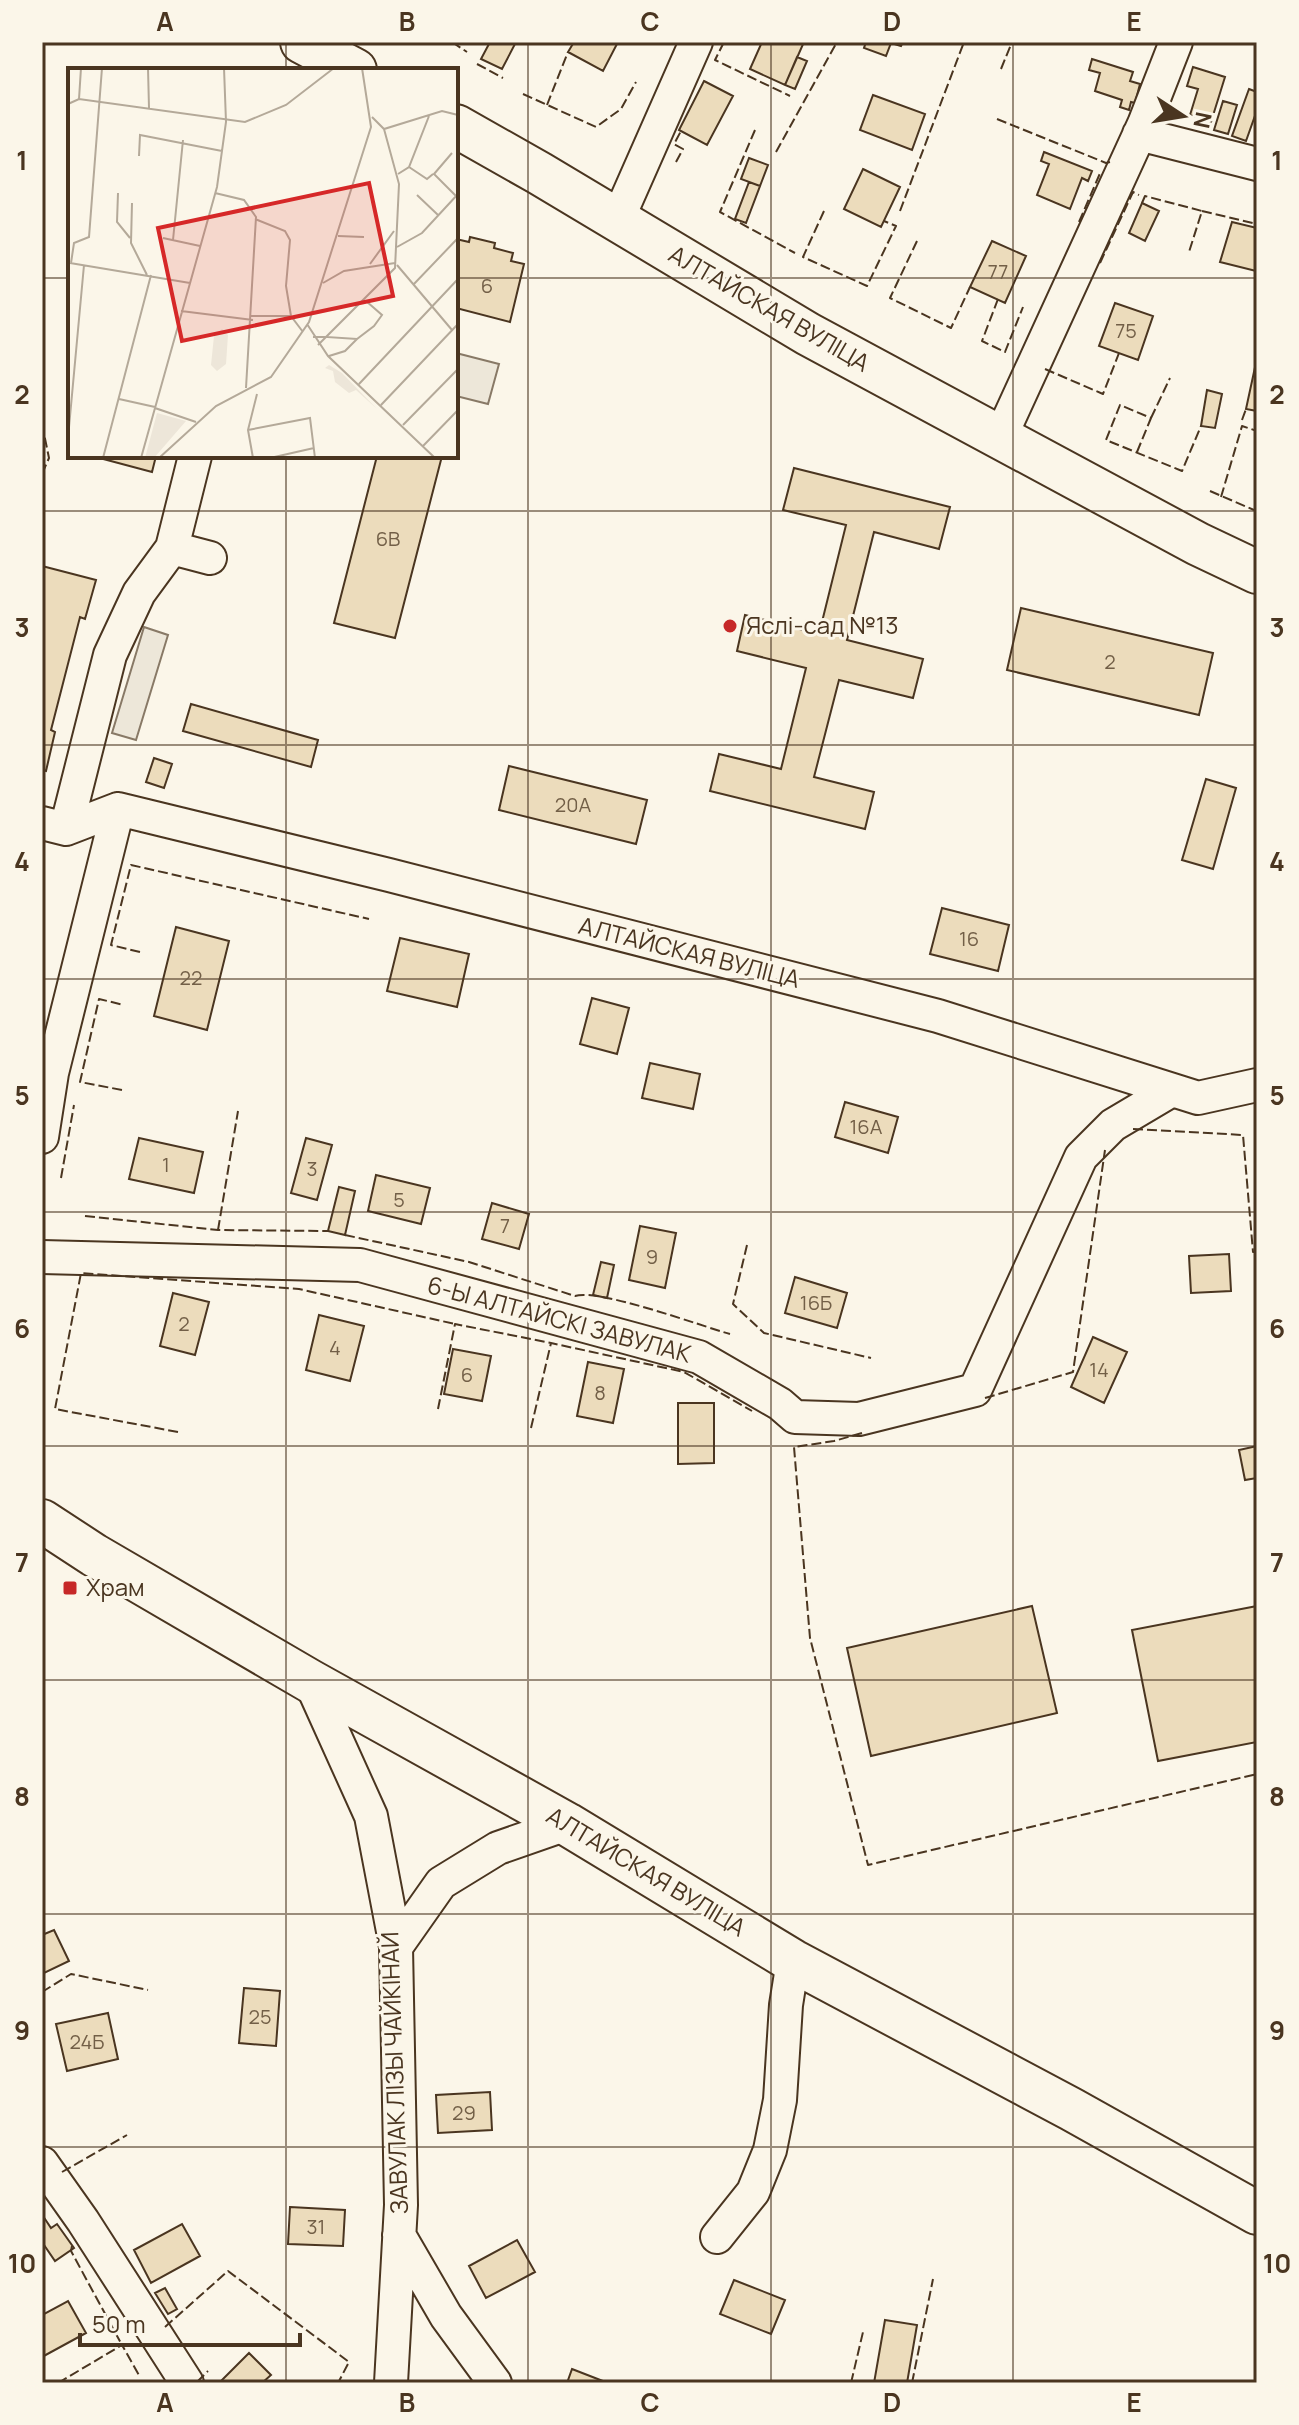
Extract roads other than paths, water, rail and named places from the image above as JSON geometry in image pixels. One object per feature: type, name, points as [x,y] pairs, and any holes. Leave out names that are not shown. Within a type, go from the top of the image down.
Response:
[{"type":"main road","name":"АЛТАЙСКАЯ ВУЛІЦА","points":[[458,127],[808,334],[1198,544],[1257,572]]},
{"type":"main road","name":"АЛТАЙСКАЯ ВУЛІЦА","points":[[42,1521],[94,1555],[310,1681],[567,1824],[793,1961],[1071,2109],[1257,2213]]},
{"type":"street","points":[[617,221],[696,42]]},
{"type":"street","points":[[1000,438],[1139,134],[1176,42]]},
{"type":"street","points":[[1139,134],[1257,164]]},
{"type":"street","points":[[54,826],[110,655],[139,593],[172,548],[194,458]]},
{"type":"street","points":[[172,548],[210,558]]},
{"type":"street","points":[[42,1137],[52,1073],[118,809],[54,826]]},
{"type":"street","name":"АЛТАЙСКАЯ ВУЛІЦА","points":[[118,809],[938,1016],[1198,1098],[1257,1085]]},
{"type":"street","name":"6-Ы АЛТАЙСКІ ЗАВУЛАК","points":[[42,1257],[360,1265],[699,1357],[780,1404],[795,1417],[859,1419],[975,1390],[1081,1157],[1113,1125],[1172,1090]]},
{"type":"street","name":"ЗАВУЛАК ЛІЗЫ ЧАЙКІНАЙ","points":[[310,1681],[371,1816],[396,1947],[399,2235],[391,2383]]},
{"type":"street","points":[[396,1947],[441,1883],[498,1848],[567,1824]]},
{"type":"street","points":[[717,2237],[753,2192],[770,2150],[780,2100],[786,2005],[793,1961]]},
{"type":"street","points":[[42,2163],[187,2383]]},
{"type":"street","points":[[399,2235],[446,2316],[495,2383]]},
{"type":"place","name":"Яслі-сад №13","points":[[730,626]]},
{"type":"place","name":"Храм","points":[[70,1588]]}]
